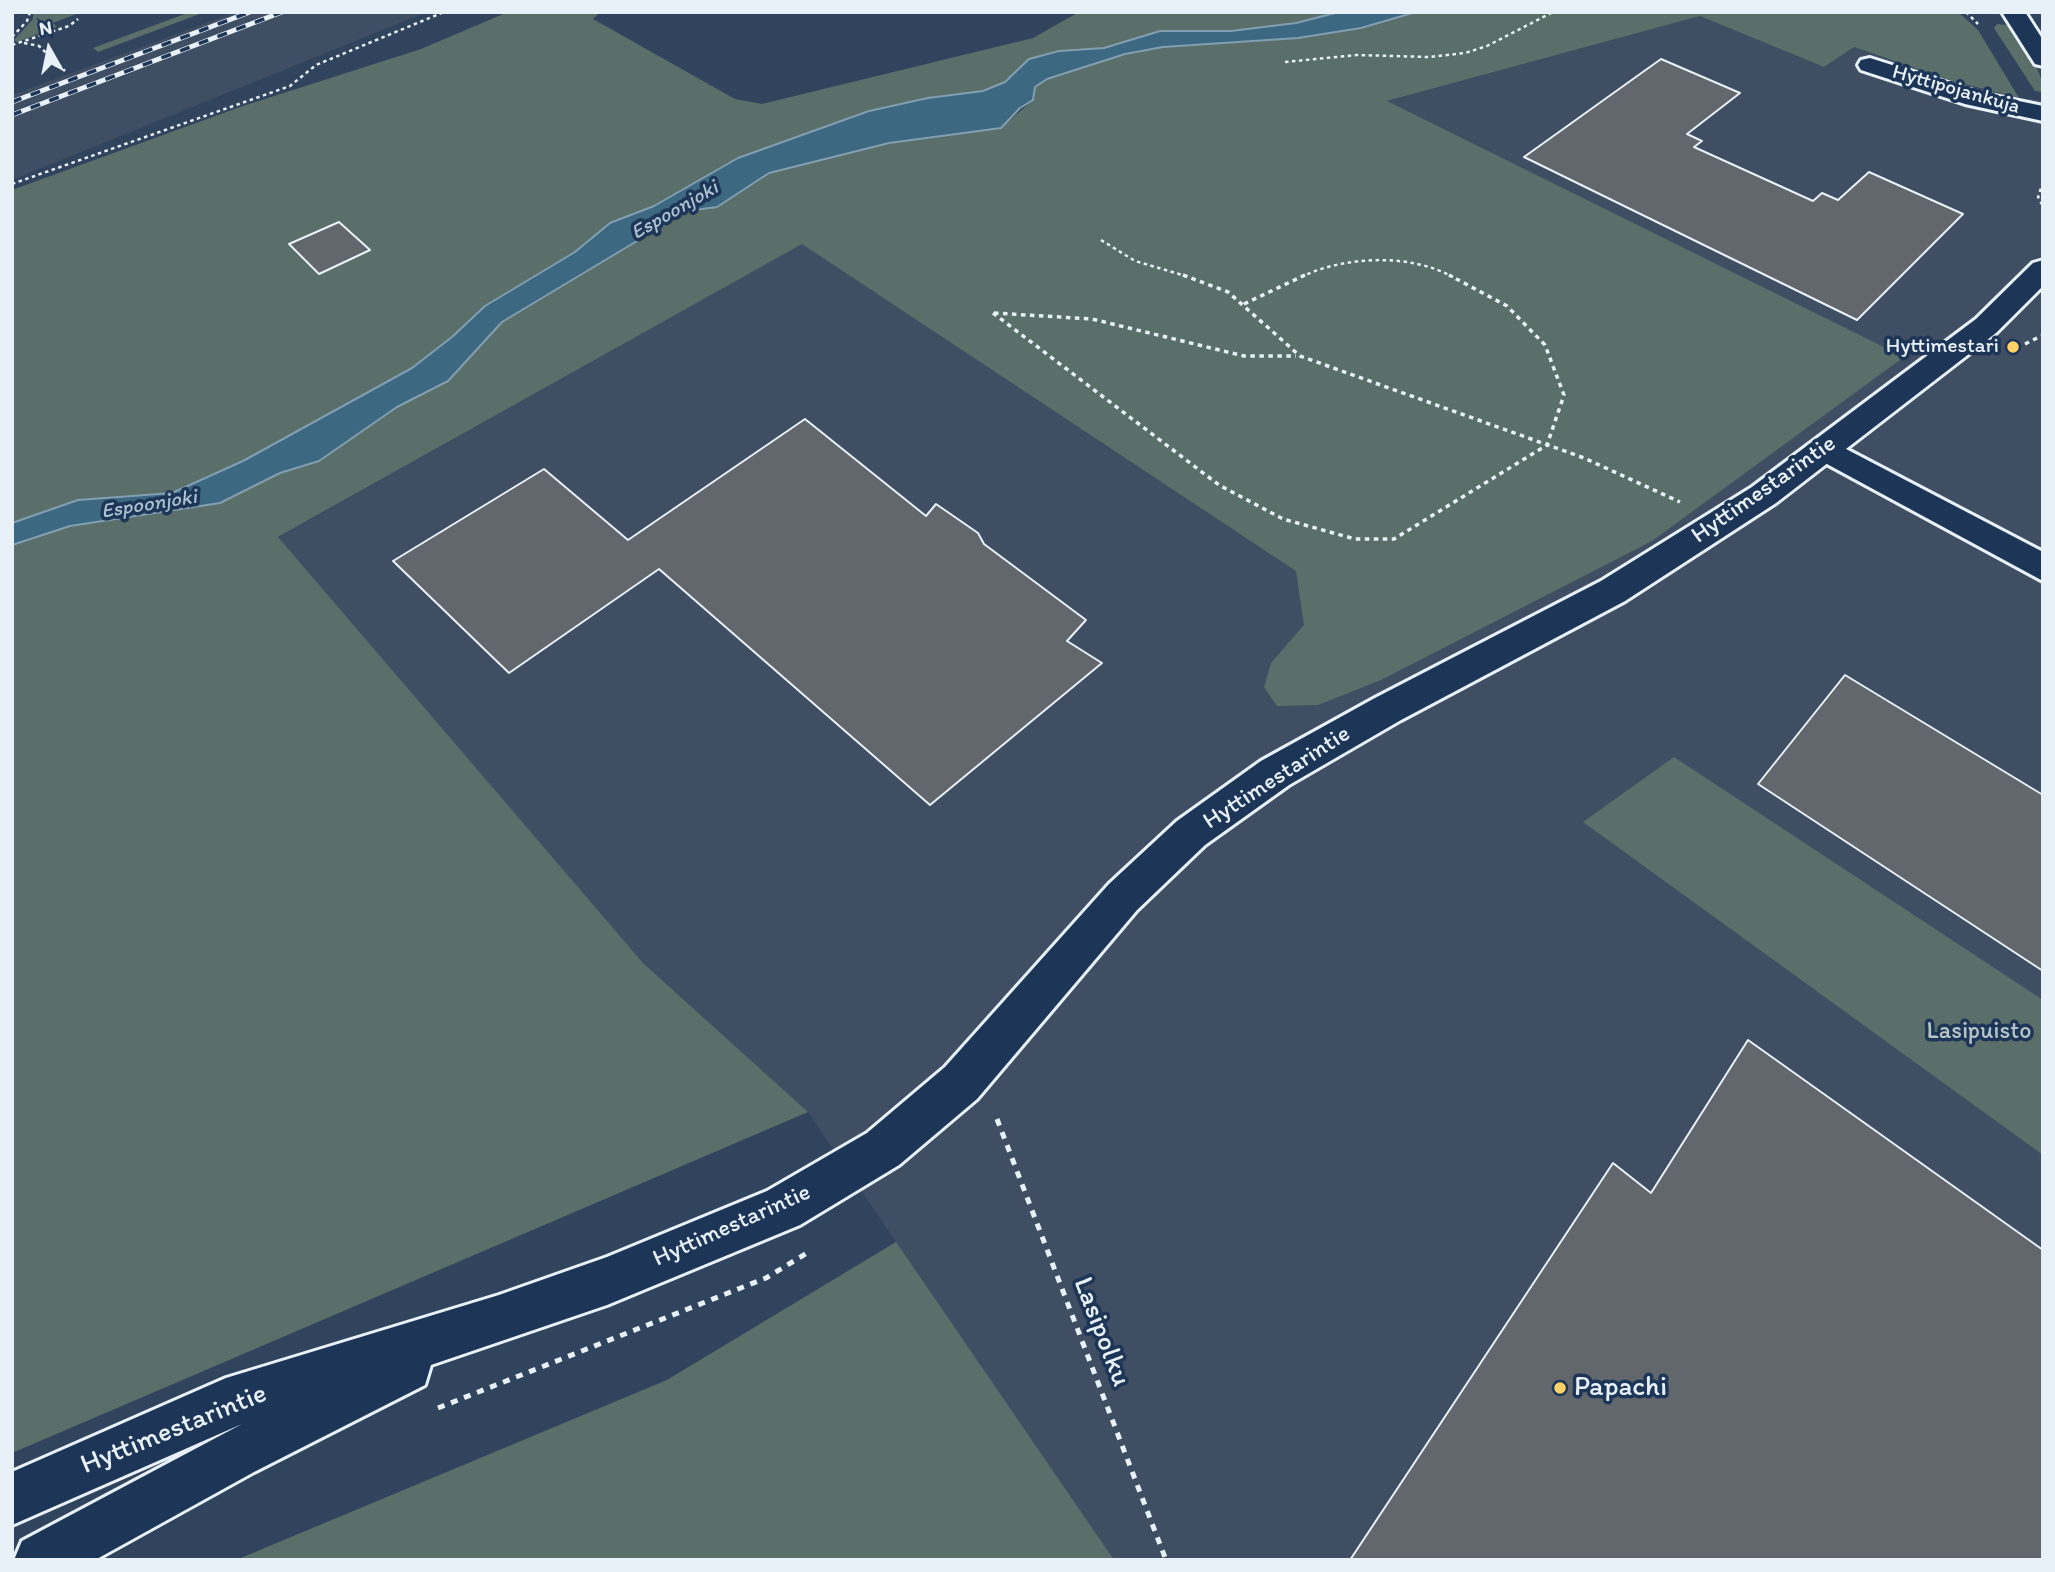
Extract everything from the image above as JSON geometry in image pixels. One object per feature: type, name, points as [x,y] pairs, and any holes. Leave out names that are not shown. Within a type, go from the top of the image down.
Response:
[{"type":"street","points":[[2013,12],[2043,59]]},
{"type":"street","name":"Hyttipojankuja","points":[[1870,65],[1974,99],[2043,114]]},
{"type":"street","name":"Hyttimestarintie","points":[[12,1499],[226,1403],[499,1320],[607,1281],[783,1208],[883,1149],[961,1083],[1123,897],[1191,833],[1275,773],[1388,709],[1613,591],[1722,522],[1825,449],[1986,326],[2043,269]]},
{"type":"street","points":[[1825,449],[2043,568]]},
{"type":"street","name":"Hyttimestarintie","points":[[41,1560],[236,1454],[499,1320]]},
{"type":"path","points":[[12,37],[27,21],[30,12]]},
{"type":"path","points":[[12,184],[290,86],[316,65],[444,12]]},
{"type":"path","points":[[1285,62],[1328,56],[1381,55],[1425,59],[1477,50],[1503,39],[1539,16],[1553,12]]},
{"type":"path","points":[[12,45],[24,43],[78,19]]},
{"type":"path","points":[[24,43],[39,46],[65,71]]},
{"type":"path","points":[[2043,182],[2038,197],[2043,206]]},
{"type":"path","points":[[1101,240],[1135,261],[1191,277],[1228,292],[1300,356]]},
{"type":"path","points":[[1244,304],[1315,270],[1356,260],[1396,261],[1446,273],[1507,306],[1545,345],[1564,395],[1547,445],[1394,539],[1355,539],[1283,519],[1219,485],[993,313],[1092,319],[1244,356],[1300,356],[1547,445],[1584,458],[1722,522]]},
{"type":"path","name":"Lasipolku","points":[[997,1119],[1166,1560]]},
{"type":"shaded area","points":[[236,12],[427,12],[12,180],[12,95]]},
{"type":"shaded area","points":[[1700,16],[1824,67],[1854,47],[1953,81],[2019,98],[2043,100],[2043,1560],[236,1560],[667,1380],[896,1242],[808,1112],[643,963],[278,538],[802,243],[930,328],[1245,140]]},
{"type":"green space","points":[[33,12],[81,12],[53,23],[57,27],[17,42],[14,40],[33,19]]},
{"type":"green space","points":[[190,12],[205,12],[98,52],[93,48]]},
{"type":"green space","points":[[508,12],[600,12],[593,19],[735,99],[762,104],[1033,38],[1079,12],[1339,12],[1296,23],[1231,31],[1160,31],[1104,48],[1059,51],[1029,59],[1005,82],[983,91],[928,98],[869,111],[738,158],[654,206],[610,223],[575,252],[485,306],[452,337],[412,368],[243,461],[172,493],[78,500],[12,523],[12,190],[240,107],[421,49]]},
{"type":"green space","points":[[1416,12],[1958,12],[1978,30],[2019,98],[1953,81],[1854,47],[1824,67],[1700,16],[1387,101],[1904,357],[1652,541],[1381,680],[1318,705],[1277,706],[1264,687],[1271,663],[1304,625],[1296,571],[802,244],[278,537],[643,963],[808,1112],[12,1453],[12,545],[70,526],[220,503],[280,473],[319,461],[397,407],[448,381],[502,322],[687,211],[717,207],[769,173],[889,143],[1001,128],[1033,100],[1035,87],[1047,79],[1125,54],[1163,47],[1298,38],[1361,28]]},
{"type":"green space","points":[[1997,24],[2007,25],[2031,56],[2043,92],[2035,91],[1994,28]]},
{"type":"green space","name":"Lasipuisto","points":[[1674,757],[2043,1000],[2043,1155],[1583,822]]},
{"type":"green space","points":[[896,1242],[1114,1560],[236,1560],[667,1380]]},
{"type":"water","name":"Espoonjoki","points":[[1339,12],[1416,12],[1361,28],[1298,38],[1163,47],[1125,54],[1047,79],[1035,87],[1033,100],[1020,108],[1001,128],[889,143],[769,173],[717,207],[687,211],[502,322],[448,381],[397,407],[319,461],[280,473],[220,503],[70,526],[12,545],[12,523],[78,500],[172,493],[243,461],[412,368],[452,337],[485,306],[575,252],[610,223],[654,206],[738,158],[869,111],[928,98],[983,91],[1005,82],[1029,59],[1059,51],[1104,48],[1160,31],[1231,31],[1296,23]]},
{"type":"building","points":[[1661,59],[1740,93],[1687,134],[1702,141],[1694,147],[1813,201],[1822,193],[1838,200],[1869,172],[1963,214],[1857,320],[1524,157]]},
{"type":"building","points":[[339,222],[370,250],[319,274],[289,244]]},
{"type":"building","points":[[805,419],[926,516],[936,504],[978,533],[984,544],[1086,620],[1067,641],[1102,663],[930,805],[659,569],[509,673],[393,561],[544,469],[628,540]]},
{"type":"building","points":[[1845,675],[2043,795],[2043,971],[1758,784]]},
{"type":"building","points":[[1748,1040],[2043,1250],[2043,1560],[1350,1560],[1613,1163],[1651,1193]]},
{"type":"railway","points":[[12,102],[250,12]]},
{"type":"railway","points":[[12,115],[282,12]]},
{"type":"place","name":"Hyttimestari","points":[[2013,347]]},
{"type":"place","name":"Papachi","points":[[1560,1388]]}]
